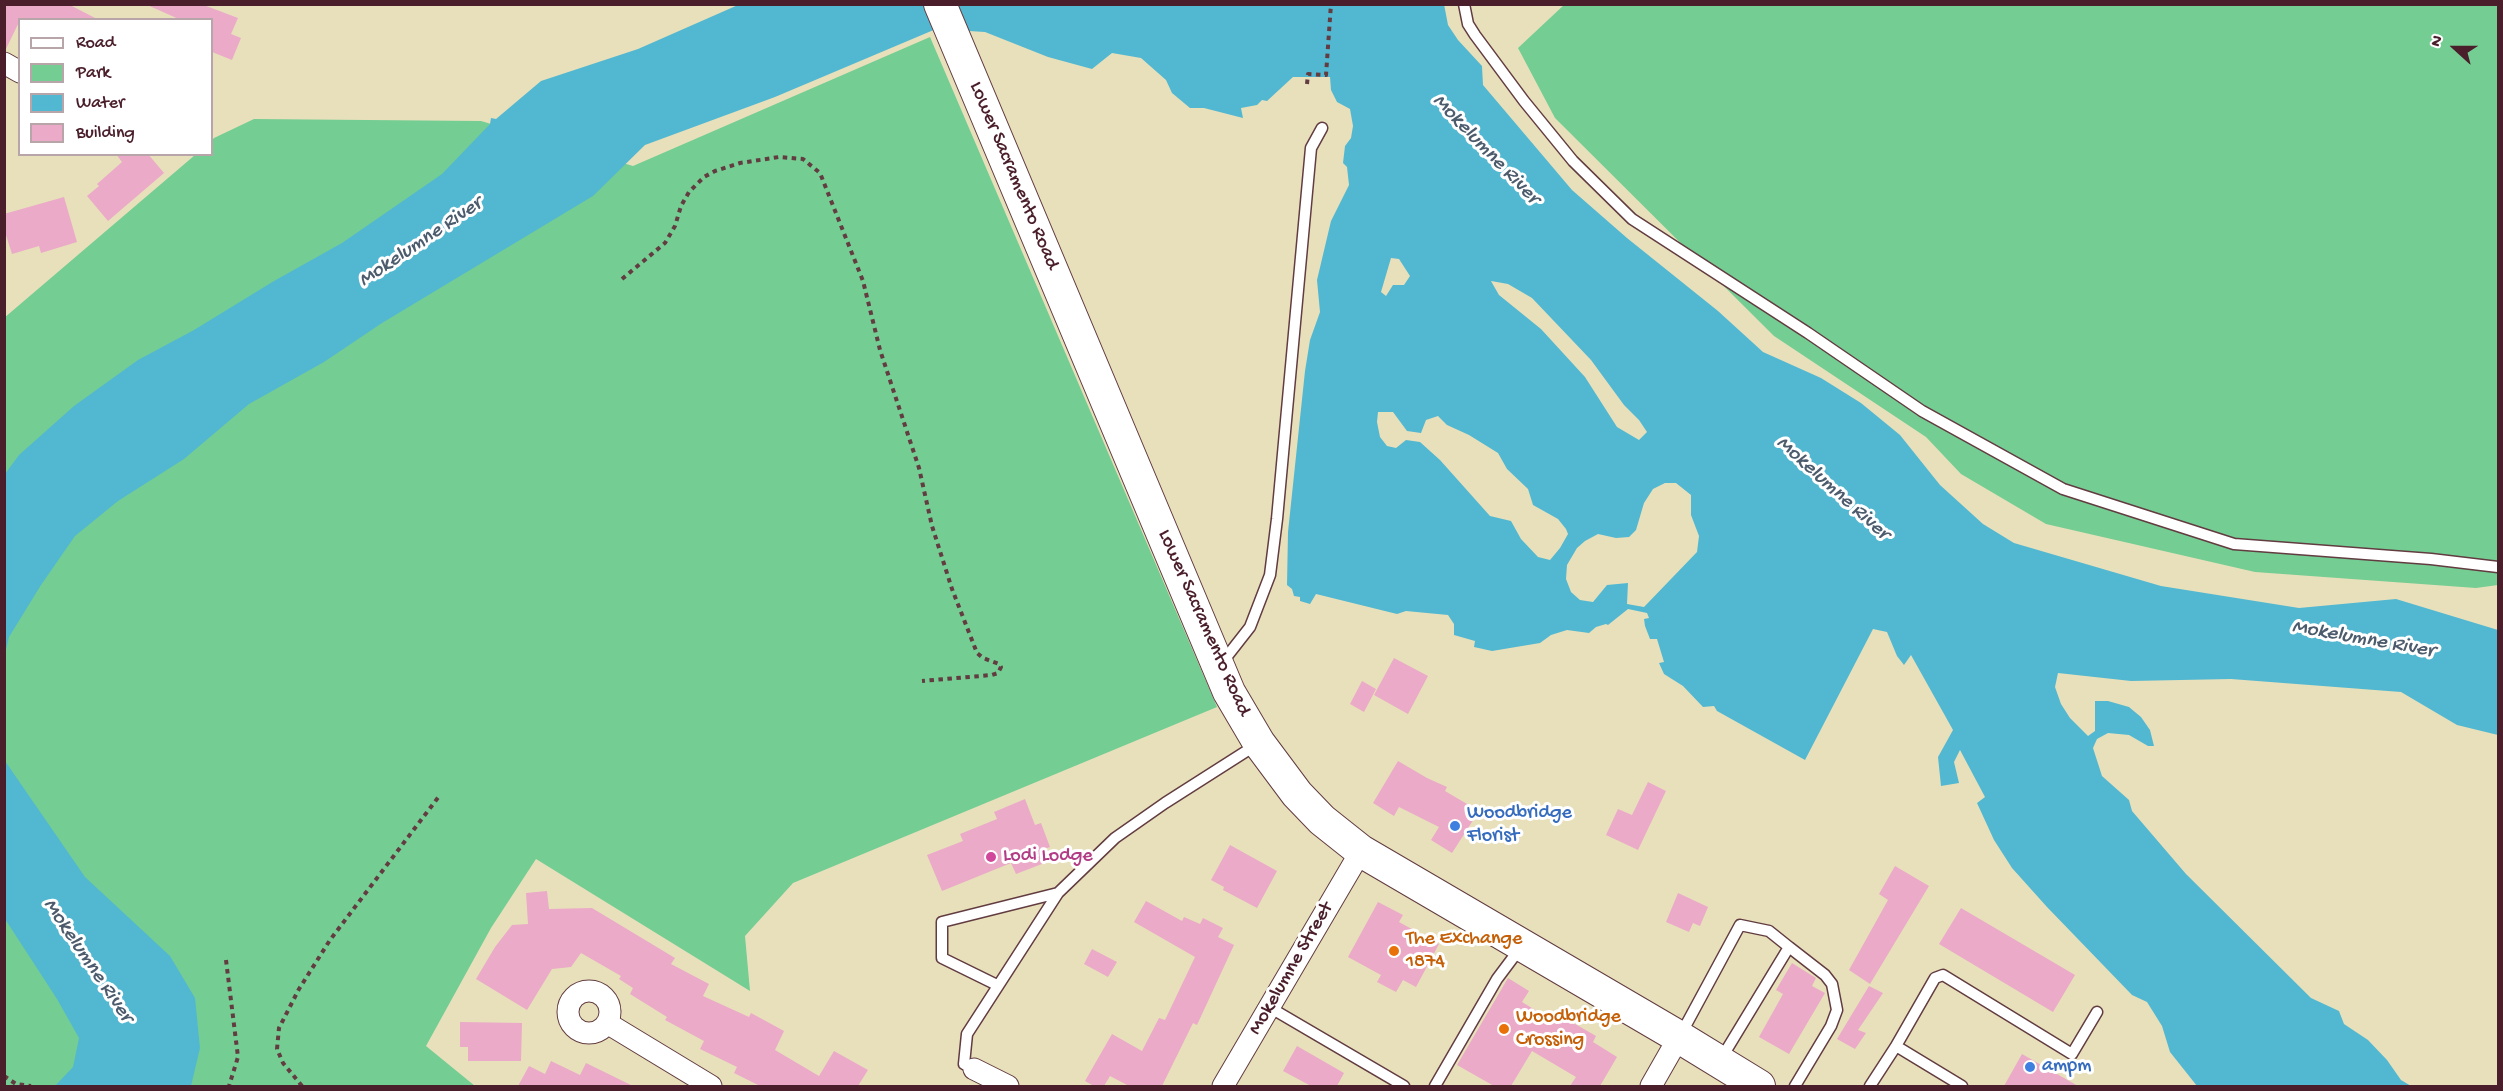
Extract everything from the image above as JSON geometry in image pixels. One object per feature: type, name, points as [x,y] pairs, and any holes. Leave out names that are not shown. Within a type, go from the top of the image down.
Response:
[{"type":"main road","name":"Lower Sacramento Road","points":[[940,4],[1229,692],[1259,743],[1322,820],[1361,851],[1760,1086]]},
{"type":"street","points":[[4,63],[18,71]]},
{"type":"street","name":"Mokelumne Street","points":[[1223,1086],[1361,851]]},
{"type":"street","points":[[607,1023],[711,1086]]},
{"type":"street","points":[[1651,1086],[1679,1037]]},
{"type":"street","points":[[974,1069],[1008,1086]]},
{"type":"lane","points":[[1464,4],[1468,24],[1524,101],[1573,161],[1632,219],[1808,333],[1922,411],[2063,489],[2234,544],[2431,559],[2499,567]]},
{"type":"lane","points":[[1219,667],[1250,627],[1270,575],[1311,148],[1322,128]]},
{"type":"lane","points":[[974,1069],[964,1064],[967,1034],[1058,893],[1115,838],[1184,790],[1259,743]]},
{"type":"lane","points":[[997,985],[942,958],[942,922],[1058,893]]},
{"type":"lane","points":[[1679,1037],[1740,926],[1769,931],[1825,975],[1832,984],[1837,1010],[1831,1026],[1795,1086]]},
{"type":"lane","points":[[1435,1086],[1497,979],[1522,945]]},
{"type":"lane","points":[[1719,1062],[1789,947]]},
{"type":"lane","points":[[1870,1086],[1935,978],[1943,975],[2072,1054],[2097,1012]]},
{"type":"lane","points":[[1269,1008],[1404,1086]]},
{"type":"lane","points":[[1896,1046],[1962,1086]]},
{"type":"path","points":[[1307,84],[1308,74],[1326,75],[1331,4]]},
{"type":"path","points":[[622,279],[665,243],[675,226],[681,206],[689,192],[704,177],[715,171],[740,163],[779,157],[803,159],[820,172],[861,276],[880,350],[919,468],[938,547],[952,589],[977,653],[1001,667],[998,673],[992,675],[922,681]]},
{"type":"path","points":[[302,1086],[283,1063],[277,1049],[276,1041],[282,1021],[299,988],[330,940],[440,795]]},
{"type":"path","points":[[226,960],[238,1057],[229,1086]]},
{"type":"path","points":[[4,1076],[16,1085],[29,1086]]},
{"type":"green space","points":[[1565,4],[2498,5],[2498,585],[2476,588],[2255,572],[2046,524],[1961,474],[1926,437],[1774,336],[1555,118],[1518,48]]},
{"type":"green space","points":[[930,37],[1217,707],[793,883],[745,936],[750,991],[536,859],[491,928],[426,1046],[475,1086],[5,1086],[4,318],[194,156],[213,156],[214,138],[254,119],[481,121],[633,166]]},
{"type":"water","name":"Mokelumne River","points":[[1444,4],[1448,25],[1458,40],[1482,66],[1483,85],[1572,190],[1627,238],[1718,311],[1763,352],[1821,378],[1861,403],[1900,435],[1940,485],[1983,524],[2014,543],[2161,586],[2299,608],[2396,599],[2498,630],[2498,735],[2457,725],[2401,692],[2231,679],[2131,681],[2058,673],[2055,687],[2061,704],[2070,718],[2088,736],[2095,731],[2095,701],[2108,701],[2129,707],[2141,717],[2150,730],[2154,746],[2148,746],[2129,735],[2108,733],[2097,739],[2093,748],[2102,776],[2129,800],[2132,811],[2186,874],[2311,998],[2339,1011],[2344,1024],[2368,1040],[2387,1060],[2401,1080],[2411,1086],[2197,1086],[2170,1052],[2162,1026],[2147,1002],[2132,995],[2012,868],[1994,840],[1977,803],[1985,797],[1960,750],[1954,762],[1959,783],[1941,786],[1938,757],[1953,730],[1911,655],[1904,665],[1897,656],[1887,632],[1873,629],[1805,760],[1717,711],[1714,706],[1703,707],[1683,686],[1664,674],[1659,663],[1664,662],[1657,639],[1650,639],[1645,626],[1644,619],[1649,618],[1647,613],[1628,609],[1608,625],[1596,627],[1589,633],[1567,630],[1551,635],[1540,643],[1492,651],[1474,647],[1475,641],[1454,635],[1454,624],[1448,615],[1406,611],[1397,614],[1316,594],[1310,604],[1294,596],[1292,589],[1287,585],[1288,532],[1305,371],[1310,340],[1320,312],[1317,280],[1331,221],[1349,185],[1347,167],[1343,163],[1345,146],[1351,138],[1353,126],[1350,109],[1337,102],[1331,90],[1330,77],[1293,77],[1267,101],[1262,100],[1257,105],[1241,108],[1243,118],[1204,108],[1190,108],[1172,93],[1166,80],[1141,58],[1112,53],[1092,69],[1048,57],[985,32],[936,29],[775,97],[645,145],[593,196],[382,323],[324,362],[249,404],[184,459],[118,501],[75,536],[9,637],[5,654],[5,474],[19,455],[74,406],[138,360],[194,330],[342,243],[442,174],[490,124],[491,118],[496,119],[541,81],[638,49],[738,5]],"holes":[[[1391,258],[1399,259],[1410,276],[1404,285],[1393,285],[1386,296],[1381,292]],[[1491,281],[1508,284],[1532,298],[1591,360],[1647,432],[1639,440],[1617,427],[1585,377],[1541,329],[1499,295]],[[1378,412],[1393,412],[1407,431],[1421,433],[1426,420],[1438,416],[1447,425],[1469,435],[1498,453],[1507,469],[1528,489],[1533,505],[1558,519],[1566,529],[1568,534],[1560,548],[1550,560],[1538,557],[1521,539],[1511,521],[1490,516],[1440,460],[1420,442],[1406,440],[1396,448],[1387,446],[1380,437]],[[1665,483],[1676,483],[1691,495],[1691,515],[1699,536],[1697,552],[1644,607],[1627,604],[1628,583],[1607,585],[1593,602],[1580,600],[1571,592],[1566,579],[1567,565],[1577,548],[1598,534],[1616,538],[1629,537],[1636,530],[1644,503],[1653,489]]]},
{"type":"water","name":"Mokelumne River","points":[[5,761],[85,877],[170,956],[195,998],[200,1048],[191,1086],[55,1086],[73,1067],[79,1038],[57,999],[5,919]]},
{"type":"building","points":[[4,4],[68,4],[95,18],[18,18],[18,24],[5,51]]},
{"type":"building","points":[[145,4],[201,4],[238,18],[231,34],[241,38],[232,60],[213,52],[213,18],[176,18]]},
{"type":"building","points":[[118,156],[150,156],[164,173],[108,221],[87,196],[122,162]]},
{"type":"building","points":[[64,197],[77,242],[41,253],[39,246],[12,254],[4,229],[4,214]]},
{"type":"building","points":[[1394,658],[1428,676],[1408,714],[1374,695]]},
{"type":"building","points":[[1362,681],[1376,689],[1364,712],[1350,704]]},
{"type":"building","points":[[1398,761],[1447,787],[1445,791],[1479,811],[1452,853],[1431,840],[1439,827],[1399,807],[1394,816],[1373,803]]},
{"type":"building","points":[[1648,782],[1666,791],[1638,850],[1606,835],[1618,809],[1632,815]]},
{"type":"building","points":[[1025,799],[1035,825],[1041,823],[1050,847],[1042,850],[1047,862],[1016,874],[1011,863],[942,891],[927,855],[963,841],[960,834],[997,819],[994,812]]},
{"type":"building","points":[[1230,845],[1277,871],[1257,908],[1223,890],[1224,887],[1211,880]]},
{"type":"building","points":[[1895,866],[1929,886],[1870,984],[1849,970],[1888,900],[1879,894]]},
{"type":"building","points":[[547,891],[549,909],[592,908],[675,958],[671,964],[709,984],[703,996],[749,1017],[751,1013],[784,1031],[775,1050],[819,1076],[834,1051],[868,1070],[858,1086],[760,1086],[734,1073],[737,1067],[700,1049],[704,1041],[665,1020],[667,1017],[630,994],[633,988],[619,979],[621,976],[581,953],[571,967],[552,969],[527,1010],[476,979],[495,947],[512,925],[528,924],[526,893]]},
{"type":"building","points":[[1678,893],[1708,907],[1700,926],[1693,923],[1689,932],[1666,922]]},
{"type":"building","points":[[1146,901],[1182,921],[1184,917],[1200,924],[1203,918],[1223,928],[1218,937],[1234,945],[1197,1025],[1193,1023],[1162,1086],[1129,1086],[1110,1076],[1104,1086],[1094,1086],[1085,1081],[1112,1034],[1142,1051],[1159,1018],[1165,1020],[1195,957],[1134,922]]},
{"type":"building","name":"The Exchange 1874","points":[[1378,902],[1403,915],[1399,922],[1439,944],[1416,987],[1403,980],[1396,992],[1377,982],[1381,975],[1348,957]]},
{"type":"building","points":[[1961,908],[2075,975],[2053,1012],[1939,944]]},
{"type":"building","points":[[1092,949],[1117,962],[1108,977],[1084,964]]},
{"type":"building","points":[[1792,963],[1816,978],[1812,986],[1825,993],[1789,1054],[1759,1037],[1783,994],[1776,990]]},
{"type":"building","points":[[1508,978],[1529,991],[1522,1002],[1558,1024],[1563,1017],[1596,1036],[1593,1042],[1617,1057],[1600,1086],[1570,1086],[1576,1077],[1532,1051],[1511,1086],[1494,1086],[1457,1065]]},
{"type":"building","points":[[1869,986],[1883,993],[1858,1030],[1866,1033],[1855,1049],[1837,1039]]},
{"type":"building","points":[[460,1022],[522,1023],[521,1061],[468,1061],[468,1047],[460,1047]]},
{"type":"building","points":[[1297,1046],[1344,1073],[1337,1086],[1311,1086],[1283,1071]]},
{"type":"building","name":"ampm","points":[[2022,1054],[2078,1086],[2004,1086]]},
{"type":"building","points":[[551,1061],[580,1075],[586,1063],[633,1086],[518,1086],[529,1066],[545,1074]]},
{"type":"place","name":"Woodbridge Florist","points":[[1455,826]]},
{"type":"place","name":"Lodi Lodge","points":[[991,857]]},
{"type":"place","name":"The Exchange 1874","points":[[1394,951]]},
{"type":"place","name":"Woodbridge Crossing","points":[[1504,1029]]},
{"type":"place","name":"ampm","points":[[2030,1067]]}]
